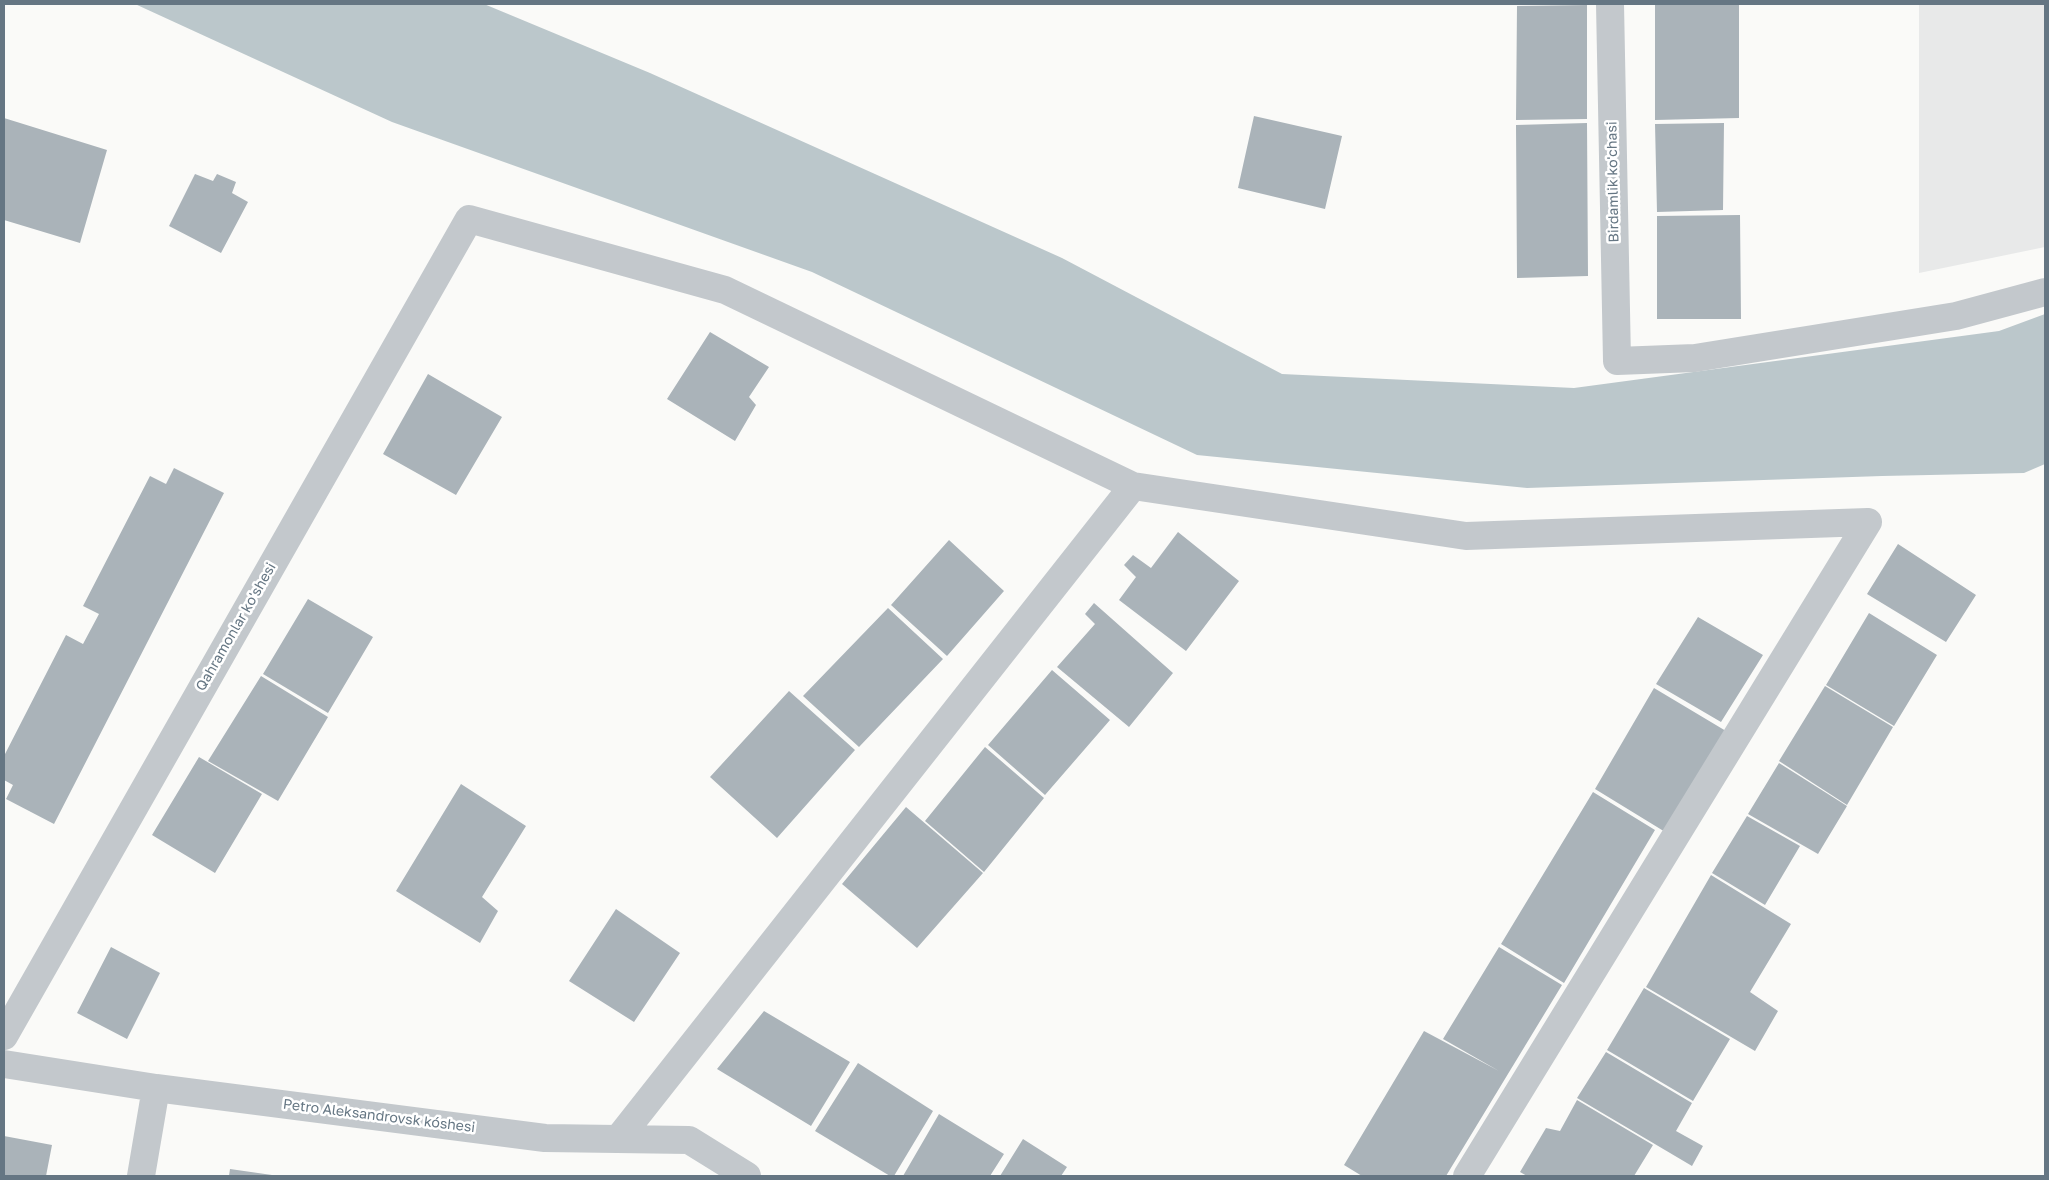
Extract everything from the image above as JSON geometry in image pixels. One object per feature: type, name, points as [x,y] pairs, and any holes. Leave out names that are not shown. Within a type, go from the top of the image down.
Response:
[{"type":"street","name":"Birdamlik ko'chasi","points":[[1610,4],[1616,361],[1695,358],[1956,316],[2045,292]]},
{"type":"street","name":"Qahramonlar ko'shesi","points":[[4,1036],[469,218],[725,290],[1133,486]]},
{"type":"street","points":[[619,1138],[1133,486],[1466,536],[1868,522],[1467,1176]]},
{"type":"street","name":"Petro Aleksandrovsk kóshesi","points":[[4,1064],[156,1088],[545,1138],[689,1140],[747,1176]]},
{"type":"street","points":[[141,1176],[156,1088]]},
{"type":"shaded area","points":[[135,4],[484,4],[650,73],[1062,258],[1282,374],[1574,388],[1999,331],[2045,314],[2045,464],[2024,473],[1527,488],[1197,455],[812,272],[392,122]]},
{"type":"shaded area","points":[[1919,4],[2045,4],[2045,247],[1919,273]]},
{"type":"building","points":[[1655,4],[1739,4],[1739,118],[1655,120]]},
{"type":"building","points":[[1587,5],[1587,119],[1516,120],[1517,6]]},
{"type":"building","points":[[1254,116],[1342,136],[1325,209],[1238,188]]},
{"type":"building","points":[[4,118],[107,150],[80,243],[4,220]]},
{"type":"building","points":[[1587,123],[1588,276],[1517,278],[1516,125]]},
{"type":"building","points":[[1724,123],[1723,210],[1657,212],[1655,124]]},
{"type":"building","points":[[195,174],[213,181],[217,174],[236,182],[232,193],[248,202],[221,253],[169,226]]},
{"type":"building","points":[[1740,215],[1741,319],[1657,319],[1657,216]]},
{"type":"building","points":[[710,332],[769,367],[749,397],[756,405],[735,441],[667,399]]},
{"type":"building","points":[[428,374],[502,417],[456,495],[383,454]]},
{"type":"building","points":[[174,468],[224,493],[54,824],[6,799],[13,785],[4,780],[4,756],[66,635],[83,644],[99,614],[83,606],[150,476],[166,484]]},
{"type":"building","points":[[1178,532],[1239,581],[1186,651],[1119,600],[1136,577],[1124,565],[1133,555],[1151,568]]},
{"type":"building","points":[[949,540],[1004,591],[947,656],[891,605]]},
{"type":"building","points":[[1898,544],[1976,595],[1946,642],[1867,594]]},
{"type":"building","points":[[308,599],[373,637],[328,713],[263,674]]},
{"type":"building","points":[[1094,603],[1173,673],[1129,727],[1057,667],[1095,624],[1085,614]]},
{"type":"building","points":[[888,608],[943,659],[859,747],[803,696]]},
{"type":"building","points":[[1869,613],[1937,655],[1894,726],[1826,685]]},
{"type":"building","points":[[1698,617],[1763,655],[1721,722],[1656,684]]},
{"type":"building","points":[[1052,670],[1110,720],[1045,795],[988,745]]},
{"type":"building","points":[[261,676],[328,717],[278,801],[208,761]]},
{"type":"building","points":[[1825,686],[1893,727],[1847,805],[1779,761]]},
{"type":"building","points":[[1654,688],[1736,737],[1675,838],[1595,789]]},
{"type":"building","points":[[789,691],[855,750],[777,838],[710,777]]},
{"type":"building","points":[[985,747],[1044,798],[984,872],[925,821]]},
{"type":"building","points":[[199,757],[262,794],[215,873],[152,835]]},
{"type":"building","points":[[1779,763],[1847,806],[1818,854],[1748,814]]},
{"type":"building","points":[[461,784],[526,826],[482,897],[498,911],[480,943],[396,891]]},
{"type":"building","points":[[1593,792],[1655,830],[1564,983],[1501,944]]},
{"type":"building","points":[[906,807],[983,873],[917,948],[842,884]]},
{"type":"building","points":[[1747,816],[1800,846],[1765,905],[1712,873]]},
{"type":"building","points":[[1711,875],[1791,924],[1750,992],[1778,1011],[1755,1051],[1646,987]]},
{"type":"building","points":[[616,909],[680,953],[634,1022],[569,981]]},
{"type":"building","points":[[111,947],[160,973],[127,1039],[77,1013]]},
{"type":"building","points":[[1499,947],[1562,985],[1446,1176],[1362,1176],[1344,1165],[1424,1031],[1499,1071],[1443,1039]]},
{"type":"building","points":[[1644,988],[1730,1039],[1693,1101],[1607,1050]]},
{"type":"building","points":[[764,1011],[850,1062],[811,1126],[717,1069]]},
{"type":"building","points":[[1606,1052],[1692,1103],[1676,1131],[1703,1146],[1692,1166],[1577,1098]]},
{"type":"building","points":[[858,1063],[933,1111],[894,1176],[890,1176],[815,1131]]},
{"type":"building","points":[[1577,1100],[1653,1145],[1634,1176],[1527,1176],[1520,1172],[1546,1128],[1560,1131]]},
{"type":"building","points":[[939,1114],[1004,1154],[990,1176],[903,1176]]},
{"type":"building","points":[[4,1136],[52,1145],[46,1176],[4,1176]]},
{"type":"building","points":[[1023,1139],[1067,1167],[1061,1176],[1000,1176]]},
{"type":"building","points":[[230,1169],[272,1175],[272,1176],[229,1176]]}]
